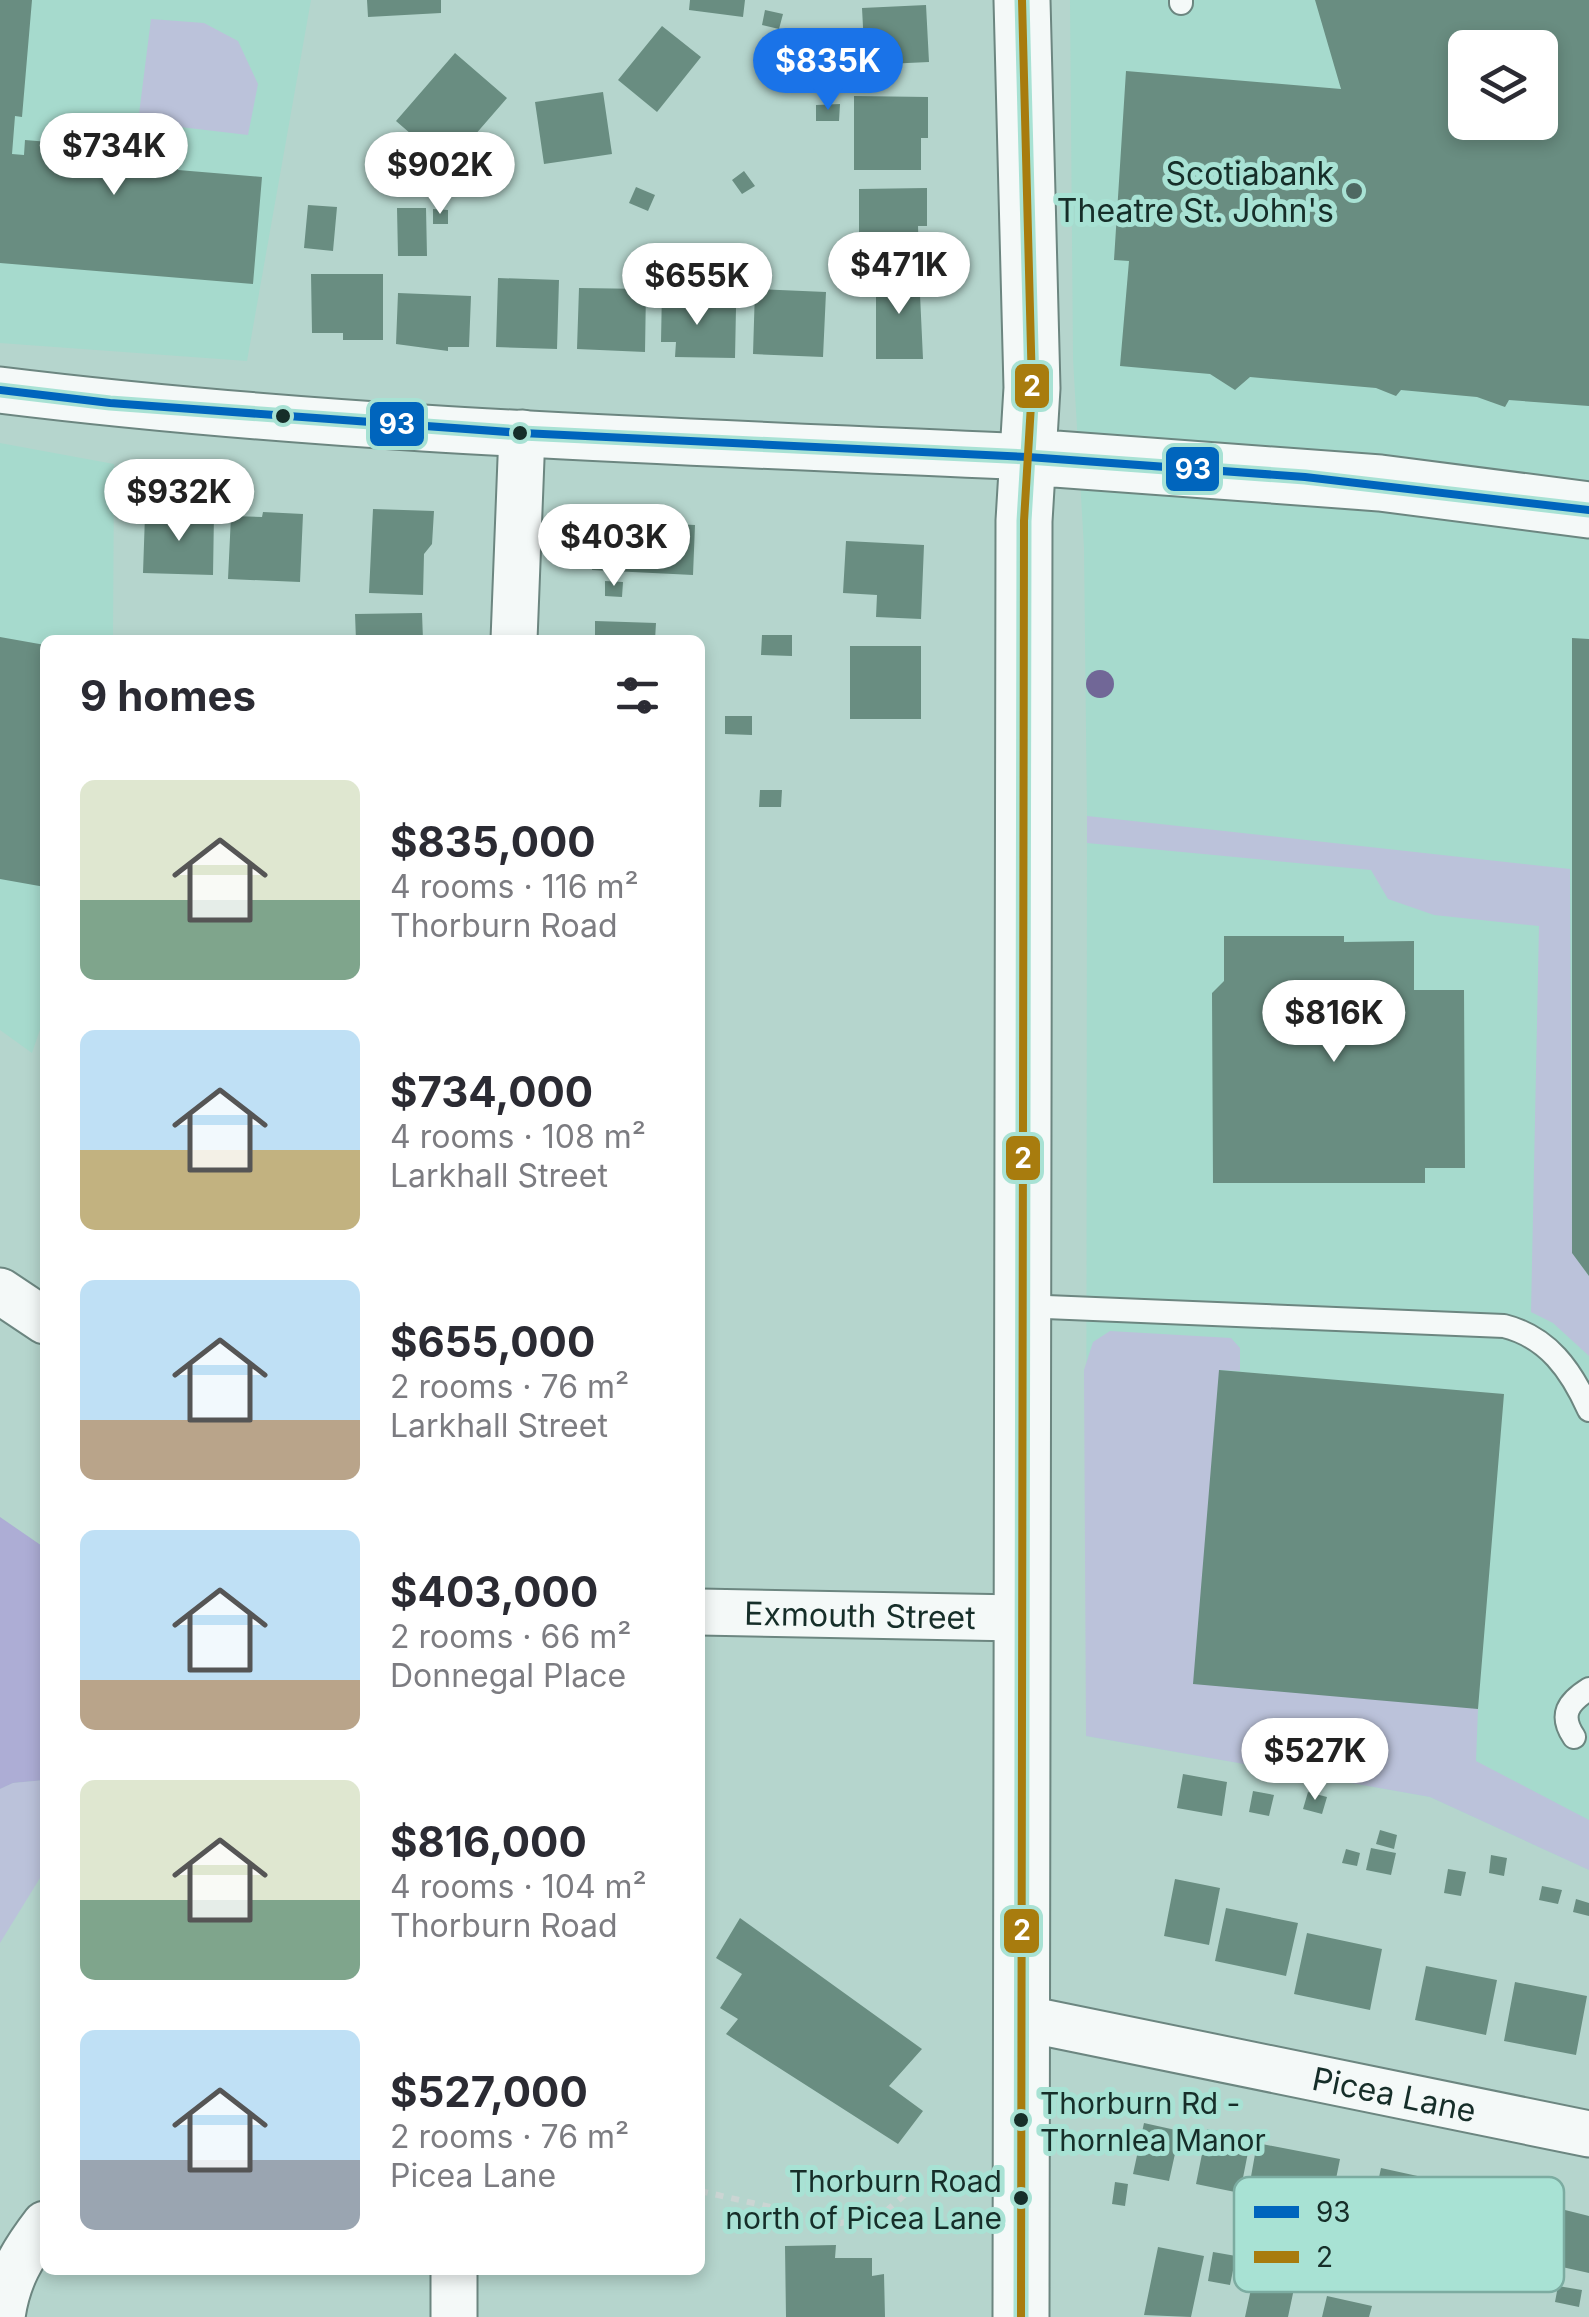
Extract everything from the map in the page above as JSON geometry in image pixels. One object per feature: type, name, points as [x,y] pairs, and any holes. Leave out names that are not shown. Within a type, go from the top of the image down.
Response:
[{"type":"main road","points":[[1020,2317],[1022,1306],[1028,458],[1032,388],[1022,0]]},
{"type":"main road","points":[[1028,458],[1380,483],[1589,510]]},
{"type":"street","points":[[0,390],[110,404],[522,433],[1028,458]]},
{"type":"street","points":[[514,635],[522,433]]},
{"type":"street","points":[[0,1291],[40,1319]]},
{"type":"street","name":"Exmouth Street","points":[[705,1612],[1022,1618]]},
{"type":"street","name":"Picea Lane","points":[[1022,2018],[1589,2134]]},
{"type":"street","points":[[2,2317],[8,2283],[21,2255],[40,2230]]},
{"type":"street","points":[[454,2275],[454,2317]]},
{"type":"lane","points":[[1022,1306],[1504,1326],[1536,1337],[1548,1348],[1579,1388],[1589,1410]]},
{"type":"lane","points":[[1574,1738],[1565,1718],[1567,1707],[1589,1689]]},
{"type":"path","points":[[705,2192],[841,2223],[884,2213],[916,2186]]},
{"type":"shaded area","points":[[0,0],[311,0],[247,361],[0,343]]},
{"type":"shaded area","points":[[1070,0],[1589,0],[1589,1870],[1430,1797],[1086,1736],[1084,548],[1073,359]]},
{"type":"shaded area","points":[[151,19],[204,23],[238,41],[258,84],[248,135],[138,122]]},
{"type":"shaded area","points":[[0,443],[114,464],[113,635],[40,635],[40,1030],[32,1053],[0,1030]]},
{"type":"shaded area","points":[[1087,816],[1570,869],[1572,1252],[1589,1276],[1589,1356],[1553,1323],[1531,1312],[1539,926],[1434,915],[1388,899],[1371,870],[1087,843]]},
{"type":"shaded area","points":[[1110,1331],[1231,1338],[1240,1348],[1240,1371],[1219,1370],[1478,1709],[1476,1761],[1589,1820],[1589,1870],[1430,1797],[1086,1736],[1084,1370],[1093,1342]]},
{"type":"shaded area","points":[[0,1517],[40,1545],[40,1780],[13,1783],[0,1789]]},
{"type":"shaded area","points":[[40,1780],[40,1878],[0,1943],[0,1789],[13,1783]]},
{"type":"building","points":[[0,0],[32,0],[22,117],[15,116],[12,154],[24,155],[25,140],[180,153],[178,170],[262,177],[253,284],[0,263]]},
{"type":"building","points":[[367,0],[441,0],[441,13],[368,17]]},
{"type":"building","points":[[690,0],[745,0],[743,17],[689,10]]},
{"type":"building","name":"Scotiabank Theatre St. John's","points":[[1315,0],[1589,0],[1589,406],[1509,400],[1505,407],[1477,397],[1401,390],[1396,396],[1376,388],[1250,377],[1235,390],[1210,374],[1120,366],[1129,261],[1114,260],[1126,71],[1341,89]]},
{"type":"building","points":[[926,5],[929,62],[865,65],[862,8]]},
{"type":"building","points":[[765,10],[783,14],[779,29],[762,25]]},
{"type":"building","points":[[662,26],[701,57],[657,112],[618,80]]},
{"type":"building","points":[[455,53],[507,98],[448,166],[396,121]]},
{"type":"building","points":[[603,92],[612,154],[544,164],[535,102]]},
{"type":"building","points":[[854,96],[928,97],[928,138],[921,138],[921,170],[854,170]]},
{"type":"building","points":[[840,104],[839,121],[816,121],[816,105]]},
{"type":"building","points":[[744,171],[755,186],[742,194],[732,180]]},
{"type":"building","points":[[636,187],[655,195],[648,211],[629,203]]},
{"type":"building","points":[[927,188],[927,226],[918,226],[919,256],[859,257],[859,189]]},
{"type":"building","points":[[308,205],[337,207],[333,251],[304,248]]},
{"type":"building","points":[[397,208],[426,208],[427,256],[398,256]]},
{"type":"building","points":[[433,209],[448,210],[448,224],[433,224]]},
{"type":"building","points":[[841,265],[855,265],[856,279],[841,279]]},
{"type":"building","points":[[876,273],[919,273],[923,359],[876,359]]},
{"type":"building","points":[[311,274],[383,274],[383,340],[343,340],[343,333],[312,333]]},
{"type":"building","points":[[498,278],[559,280],[557,349],[496,347]]},
{"type":"building","points":[[579,288],[646,289],[645,352],[577,349]]},
{"type":"building","points":[[662,289],[686,289],[685,307],[736,308],[735,358],[675,357],[676,342],[661,342]]},
{"type":"building","points":[[755,289],[826,292],[823,357],[753,354]]},
{"type":"building","points":[[398,293],[471,296],[469,347],[448,347],[448,351],[396,344]]},
{"type":"building","points":[[373,509],[434,511],[432,544],[424,554],[423,595],[369,593]]},
{"type":"building","points":[[263,512],[303,514],[300,582],[228,579],[231,516],[262,517]]},
{"type":"building","points":[[214,513],[213,575],[143,573],[145,515]]},
{"type":"building","points":[[595,520],[695,525],[693,575],[592,570]]},
{"type":"building","points":[[846,541],[924,545],[921,619],[876,617],[877,595],[843,593]]},
{"type":"building","points":[[605,581],[623,582],[622,597],[605,596]]},
{"type":"building","points":[[422,613],[423,635],[356,635],[355,614]]},
{"type":"building","points":[[595,621],[656,623],[655,635],[595,635]]},
{"type":"building","points":[[762,635],[792,635],[792,656],[761,655]]},
{"type":"building","points":[[0,637],[40,644],[40,886],[0,879]]},
{"type":"building","points":[[1572,638],[1589,639],[1589,1276],[1572,1253]]},
{"type":"building","points":[[850,646],[921,646],[921,719],[850,719]]},
{"type":"building","points":[[725,716],[752,716],[752,735],[725,734]]},
{"type":"building","points":[[760,790],[782,790],[781,807],[759,807]]},
{"type":"building","points":[[1224,936],[1344,936],[1344,942],[1414,941],[1414,990],[1464,990],[1465,1168],[1425,1168],[1425,1183],[1213,1183],[1212,993],[1224,981]]},
{"type":"building","points":[[1219,1370],[1504,1394],[1478,1709],[1193,1684]]},
{"type":"building","points":[[1183,1774],[1227,1782],[1222,1816],[1177,1808]]},
{"type":"building","points":[[1253,1791],[1274,1795],[1269,1816],[1249,1812]]},
{"type":"building","points":[[1308,1792],[1327,1797],[1322,1814],[1303,1809]]},
{"type":"building","points":[[1380,1830],[1397,1835],[1394,1849],[1376,1844]]},
{"type":"building","points":[[1371,1848],[1396,1853],[1391,1875],[1366,1870]]},
{"type":"building","points":[[1346,1849],[1360,1853],[1357,1866],[1342,1863]]},
{"type":"building","points":[[1491,1855],[1507,1858],[1504,1876],[1489,1873]]},
{"type":"building","points":[[1448,1869],[1466,1872],[1461,1896],[1444,1893]]},
{"type":"building","points":[[1175,1879],[1220,1888],[1209,1945],[1164,1936]]},
{"type":"building","points":[[1542,1886],[1562,1890],[1558,1904],[1539,1900]]},
{"type":"building","points":[[1576,1899],[1589,1903],[1589,1916],[1573,1912]]},
{"type":"building","points":[[1226,1908],[1298,1923],[1286,1976],[1215,1961]]},
{"type":"building","points":[[740,1918],[922,2049],[889,2086],[923,2111],[898,2144],[726,2034],[738,2019],[720,2008],[742,1974],[716,1958]]},
{"type":"building","points":[[1307,1933],[1382,1949],[1370,2010],[1294,1994]]},
{"type":"building","points":[[1426,1966],[1497,1980],[1486,2035],[1415,2020]]},
{"type":"building","points":[[1515,1982],[1587,1996],[1576,2055],[1504,2041]]},
{"type":"building","points":[[1144,2123],[1180,2131],[1169,2181],[1133,2174]]},
{"type":"building","points":[[1207,2129],[1251,2137],[1243,2177],[1234,2177],[1234,2192],[1196,2184]]},
{"type":"building","points":[[1257,2143],[1340,2159],[1336,2177],[1251,2177]]},
{"type":"building","points":[[1381,2168],[1422,2177],[1379,2177]]},
{"type":"building","points":[[1115,2182],[1128,2184],[1125,2206],[1112,2204]]},
{"type":"building","points":[[1565,2210],[1589,2216],[1589,2273],[1564,2267]]},
{"type":"building","points":[[836,2245],[835,2258],[872,2258],[872,2276],[884,2274],[885,2317],[786,2317],[785,2246]]},
{"type":"building","points":[[1158,2247],[1204,2256],[1191,2317],[1144,2315]]},
{"type":"building","points":[[1213,2252],[1234,2256],[1230,2285],[1208,2281]]},
{"type":"building","points":[[1564,2287],[1582,2290],[1579,2307],[1555,2302],[1557,2292],[1564,2292]]},
{"type":"building","points":[[1250,2292],[1293,2292],[1288,2317],[1245,2317]]},
{"type":"building","points":[[1327,2296],[1372,2306],[1369,2317],[1322,2317]]},
{"type":"transit line","name":"2","points":[[1021,2317],[1024,521],[1032,388],[1022,0]]},
{"type":"transit line","name":"93","points":[[0,390],[110,403],[522,433],[1028,457],[1305,477],[1589,510]]},
{"type":"place","name":"Scotiabank Theatre St. John's","points":[[1354,191]]},
{"type":"place","name":"Thorburn Rd - Thornlea Manor","points":[[1021,2120]]},
{"type":"place","name":"Thorburn Road north of Picea Lane","points":[[1021,2198]]}]
